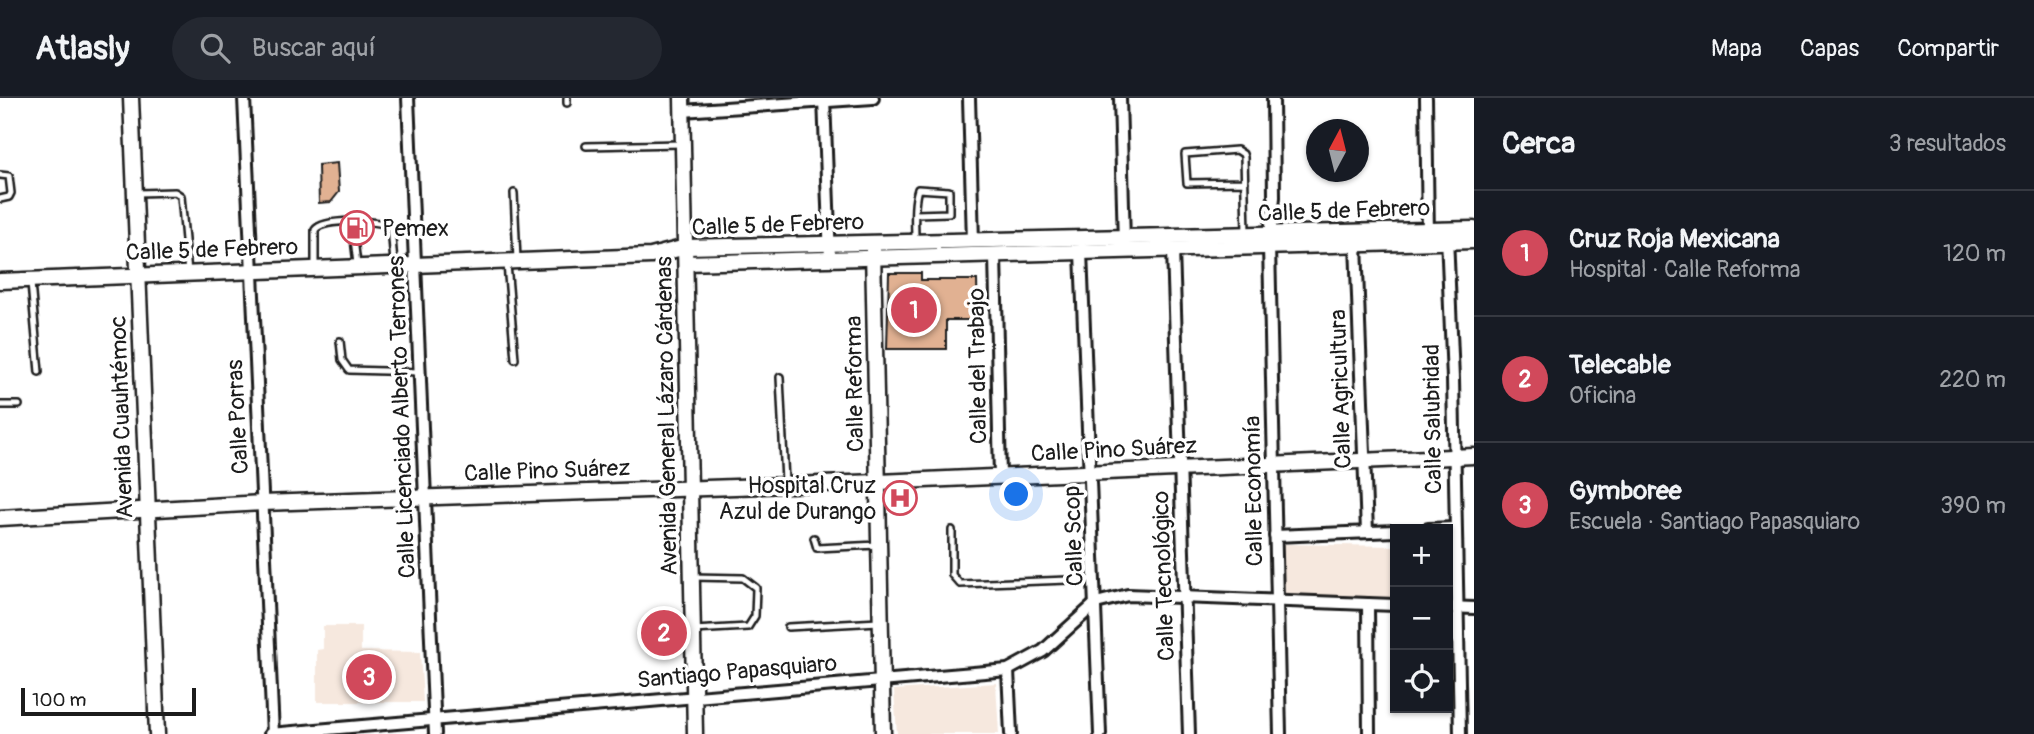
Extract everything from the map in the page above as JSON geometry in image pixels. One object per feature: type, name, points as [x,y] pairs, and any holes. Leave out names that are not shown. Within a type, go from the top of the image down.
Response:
[{"type":"street","name":"Avenida Cuauhtémoc","points":[[131,98],[157,734]]},
{"type":"street","name":"Calle Porras","points":[[244,98],[272,734]]},
{"type":"street","name":"Calle Licenciado Alberto Terrones","points":[[408,98],[435,734]]},
{"type":"street","points":[[682,104],[873,98]]},
{"type":"street","points":[[969,98],[973,242]]},
{"type":"street","points":[[1119,98],[1124,245]]},
{"type":"street","name":"Calle Economía","points":[[1273,98],[1274,197],[1269,241],[1280,734]]},
{"type":"street","points":[[1426,98],[1428,236]]},
{"type":"street","points":[[825,100],[829,252]]},
{"type":"street","name":"Avenida General Lázaro Cárdenas","points":[[682,104],[695,734]]},
{"type":"street","name":"Calle 5 de Febrero","points":[[914,250],[973,242],[1124,245],[1173,250],[1269,241],[1447,235],[1474,229]]},
{"type":"street","name":"Calle 5 de Febrero","points":[[686,263],[829,252],[914,250],[995,255],[1081,252],[1124,245],[1246,235],[1269,241],[1356,244],[1428,236]]},
{"type":"street","name":"Calle 5 de Febrero","points":[[1447,235],[1474,241]]},
{"type":"street","name":"Calle Salubridad","points":[[1447,235],[1454,457],[1453,587]]},
{"type":"street","name":"Calle Agricultura","points":[[1356,244],[1367,532]]},
{"type":"street","name":"Calle 5 de Febrero","points":[[0,281],[665,255],[686,247],[829,252]]},
{"type":"street","name":"Calle Tecnológico","points":[[1173,250],[1189,734]]},
{"type":"street","name":"Calle Reforma","points":[[873,251],[883,734]]},
{"type":"street","name":"Calle Scop","points":[[1081,252],[1100,734]]},
{"type":"street","name":"Calle del Trabajo","points":[[995,255],[1000,477]]},
{"type":"street","name":"Calle Pino Suárez","points":[[0,518],[262,503],[1091,474],[1474,456]]},
{"type":"street","points":[[1275,536],[1390,531]]},
{"type":"street","name":"Santiago Papasquiaro","points":[[272,734],[1008,670],[1043,650],[1096,603],[1128,595],[1276,598],[1390,605]]},
{"type":"street","points":[[1368,604],[1368,734]]},
{"type":"street","points":[[1453,608],[1474,608]]},
{"type":"street","name":"Calle Salubridad","points":[[1453,624],[1460,734]]},
{"type":"street","points":[[1008,670],[1011,734]]},
{"type":"lane","points":[[586,146],[683,144]]},
{"type":"lane","points":[[1245,182],[1187,183],[1185,154],[1241,152],[1244,157],[1245,182],[1246,235]]},
{"type":"lane","points":[[0,175],[9,176],[11,193],[9,197],[0,199]]},
{"type":"lane","points":[[914,250],[915,214],[916,195],[920,188],[949,191],[949,213],[915,214]]},
{"type":"lane","points":[[135,193],[175,192],[184,200],[188,273]]},
{"type":"lane","points":[[514,192],[512,261],[515,359]]},
{"type":"lane","points":[[352,222],[357,266]]},
{"type":"lane","points":[[315,268],[315,230],[318,225],[352,222],[378,222],[391,226],[394,264]]},
{"type":"lane","points":[[31,280],[39,372]]},
{"type":"lane","points":[[340,341],[342,360],[349,370],[420,372]]},
{"type":"lane","points":[[780,377],[786,485]]},
{"type":"lane","points":[[0,405],[19,405]]},
{"type":"lane","points":[[952,530],[952,575],[960,584],[1095,579]]},
{"type":"lane","points":[[814,538],[817,548],[880,544]]},
{"type":"lane","points":[[692,577],[743,578],[756,587],[755,616],[748,627],[693,630]]},
{"type":"lane","points":[[788,627],[882,622]]},
{"type":"shaded area","points":[[1281,544],[1390,546],[1390,602],[1284,596]]},
{"type":"shaded area","points":[[323,626],[361,626],[361,651],[420,652],[423,702],[317,702],[317,650],[323,649]]},
{"type":"shaded area","points":[[996,683],[999,734],[897,734],[894,690]]},
{"type":"building","points":[[337,163],[339,192],[331,202],[319,203],[318,165]]},
{"type":"building","points":[[889,273],[921,273],[921,280],[977,280],[978,320],[946,320],[946,349],[887,349]]},
{"type":"building","points":[[678,625],[679,639],[651,640],[650,626]]},
{"type":"place","name":"Pemex","points":[[357,228]]},
{"type":"place","name":"Cruz Roja Mexicana","points":[[914,310]]},
{"type":"place","name":"Hospital Cruz Azul de Durango","points":[[900,498]]},
{"type":"place","name":"Telecable","points":[[664,633]]},
{"type":"place","name":"Gymboree","points":[[369,677]]}]
